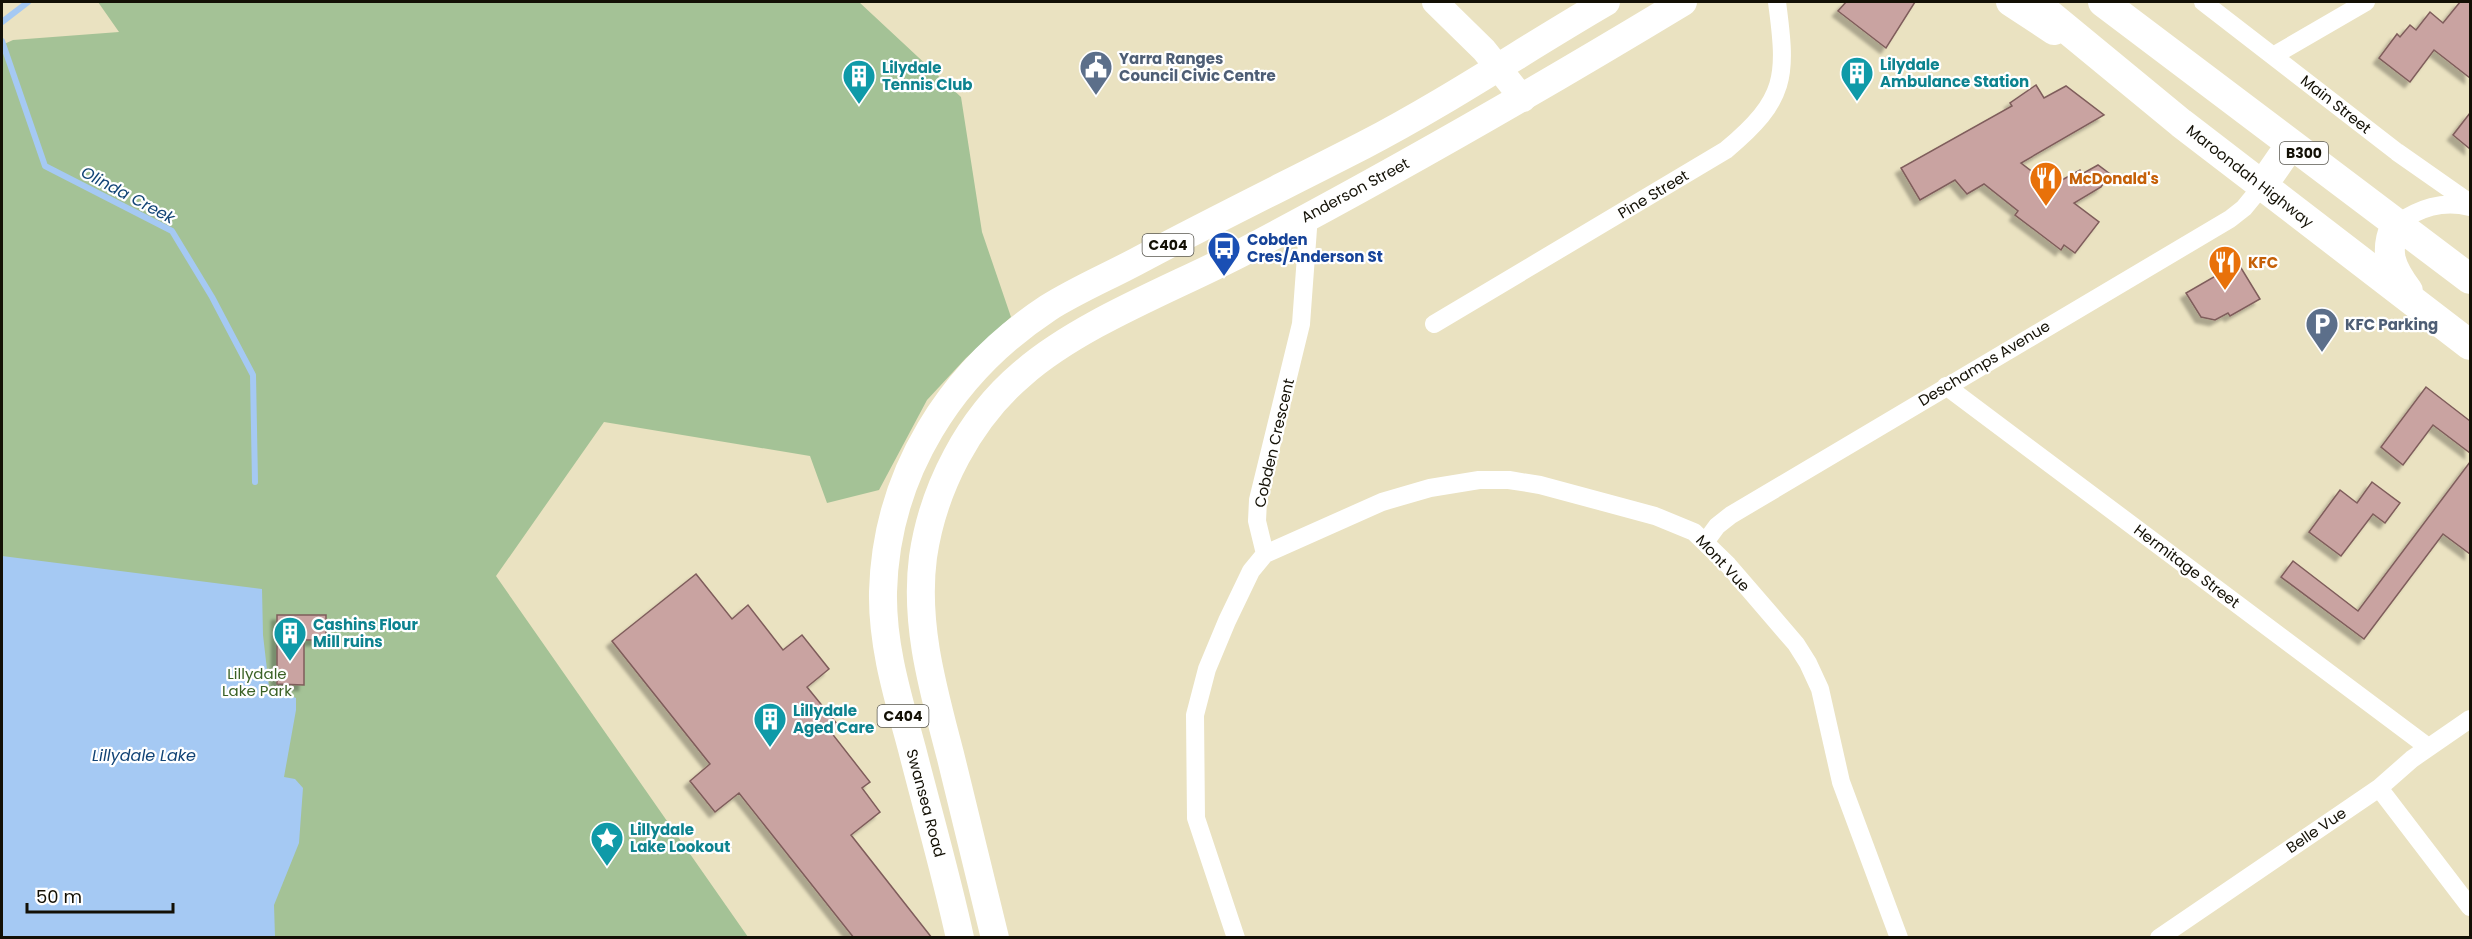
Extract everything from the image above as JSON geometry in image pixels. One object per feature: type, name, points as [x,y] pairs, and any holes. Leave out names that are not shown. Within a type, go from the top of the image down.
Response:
[{"type":"highway","name":"Maroondah Highway","points":[[2034,2],[2133,85],[2470,345]]},
{"type":"highway","name":"B300","points":[[2103,2],[2470,279]]},
{"type":"highway","points":[[2262,186],[2291,144]]},
{"type":"highway","points":[[2396,224],[2390,239],[2390,257],[2398,277],[2416,303]]},
{"type":"main road","points":[[1435,2],[1498,66],[1523,99]]},
{"type":"main road","name":"C404","points":[[1147,256],[1369,143],[1606,2]]},
{"type":"main road","name":"Anderson Street","points":[[995,938],[926,658],[921,624],[920,588],[930,522],[955,458],[998,397],[1022,374],[1075,337],[1246,250],[1523,99],[1683,2]]},
{"type":"main road","points":[[2010,2],[2133,85]]},
{"type":"main road","points":[[1369,143],[1389,172]]},
{"type":"main road","points":[[1147,256],[1220,235],[1290,200],[1299,203],[1309,215]]},
{"type":"main road","name":"Swansea Road","points":[[960,938],[889,665],[883,595],[885,561],[900,492],[929,429],[949,399],[995,349],[1050,307],[1147,256]]},
{"type":"street","name":"Pine Street","points":[[1434,324],[1726,150],[1747,132],[1772,101],[1781,70],[1783,47],[1777,2]]},
{"type":"street","name":"Main Street","points":[[2203,2],[2397,152],[2470,205]]},
{"type":"street","points":[[2273,56],[2366,2]]},
{"type":"street","name":"Deschamps Avenue","points":[[1706,541],[1717,526],[1731,515],[2230,219],[2244,208],[2262,186]]},
{"type":"street","points":[[2396,224],[2430,206],[2470,205]]},
{"type":"street","name":"Cobden Crescent","points":[[1265,554],[1257,521],[1258,500],[1301,324],[1309,215]]},
{"type":"street","name":"Hermitage Street","points":[[1946,386],[2428,747]]},
{"type":"street","name":"Mont Vue","points":[[1265,554],[1382,502],[1430,488],[1479,480],[1522,481],[1577,494],[1686,527],[1706,541],[1796,644],[1808,663],[1820,689],[1841,782],[1899,938]]},
{"type":"street","points":[[1236,938],[1196,818],[1195,716],[1207,669],[1227,621],[1251,571],[1265,554]]},
{"type":"street","name":"Belle Vue","points":[[2159,938],[2379,788],[2428,747],[2470,719]]},
{"type":"street","points":[[2379,788],[2470,908]]},
{"type":"green space","name":"Lillydale Lake Park","points":[[98,2],[859,2],[961,97],[982,232],[1011,317],[966,358],[927,400],[879,490],[827,503],[810,456],[604,422],[496,576],[748,937],[2,937],[2,45],[13,40],[119,32]]},
{"type":"water","name":"Lillydale Lake","points":[[2,556],[262,589],[263,635],[269,687],[296,698],[296,710],[284,777],[295,779],[303,788],[299,843],[274,905],[275,937],[2,937]]},
{"type":"building","points":[[1846,2],[1915,2],[1886,48],[1838,11]]},
{"type":"building","points":[[2460,2],[2470,2],[2470,78],[2434,50],[2410,82],[2379,58],[2397,34],[2400,37],[2410,25],[2416,30],[2430,12],[2443,23]]},
{"type":"building","points":[[2036,85],[2044,98],[2066,86],[2104,115],[2021,163],[2051,186],[2080,170],[2082,174],[2098,165],[2110,174],[2101,187],[2074,203],[2099,222],[2075,253],[2064,245],[2061,250],[2015,215],[2018,211],[1984,184],[1967,194],[1955,180],[1920,200],[1901,168],[2012,106],[2010,103]]},
{"type":"building","points":[[2470,113],[2470,149],[2453,135]]},
{"type":"building","name":"KFC","points":[[2238,263],[2260,299],[2230,316],[2228,313],[2215,320],[2201,317],[2186,293]]},
{"type":"building","points":[[2426,387],[2470,421],[2470,453],[2433,425],[2403,465],[2381,447]]},
{"type":"building","points":[[2470,462],[2470,554],[2443,534],[2364,639],[2281,577],[2293,561],[2358,611]]},
{"type":"building","points":[[2372,482],[2400,503],[2385,523],[2373,514],[2341,556],[2309,532],[2340,490],[2357,503]]},
{"type":"building","name":"Lillydale Aged Care","points":[[696,574],[732,619],[748,605],[783,650],[802,635],[829,669],[807,687],[838,725],[830,731],[870,782],[862,788],[880,812],[851,835],[932,938],[854,938],[739,793],[715,812],[690,781],[710,764],[612,641]]},
{"type":"building","name":"Cashins Flour Mill ruins","points":[[277,615],[326,615],[326,640],[304,640],[304,685],[277,684]]},
{"type":"waterway","name":"Olinda Creek","points":[[2,22],[28,2]]},
{"type":"waterway","name":"Olinda Creek","points":[[2,41],[45,166],[172,231],[212,297],[253,375],[255,482]]},
{"type":"place","name":"Yarra Ranges Council Civic Centre","points":[[1096,96]]},
{"type":"place","name":"Lilydale Ambulance Station","points":[[1857,102]]},
{"type":"place","name":"Lilydale Tennis Club","points":[[859,105]]},
{"type":"place","name":"McDonald's","points":[[2046,207]]},
{"type":"place","name":"Cobden Cres/Anderson St","points":[[1224,277]]},
{"type":"place","name":"KFC","points":[[2225,291]]},
{"type":"place","name":"KFC Parking","points":[[2322,353]]},
{"type":"place","name":"Cashins Flour Mill ruins","points":[[290,662]]},
{"type":"place","name":"Lillydale Aged Care","points":[[770,748]]},
{"type":"place","name":"Lillydale Lake Lookout","points":[[607,867]]}]
